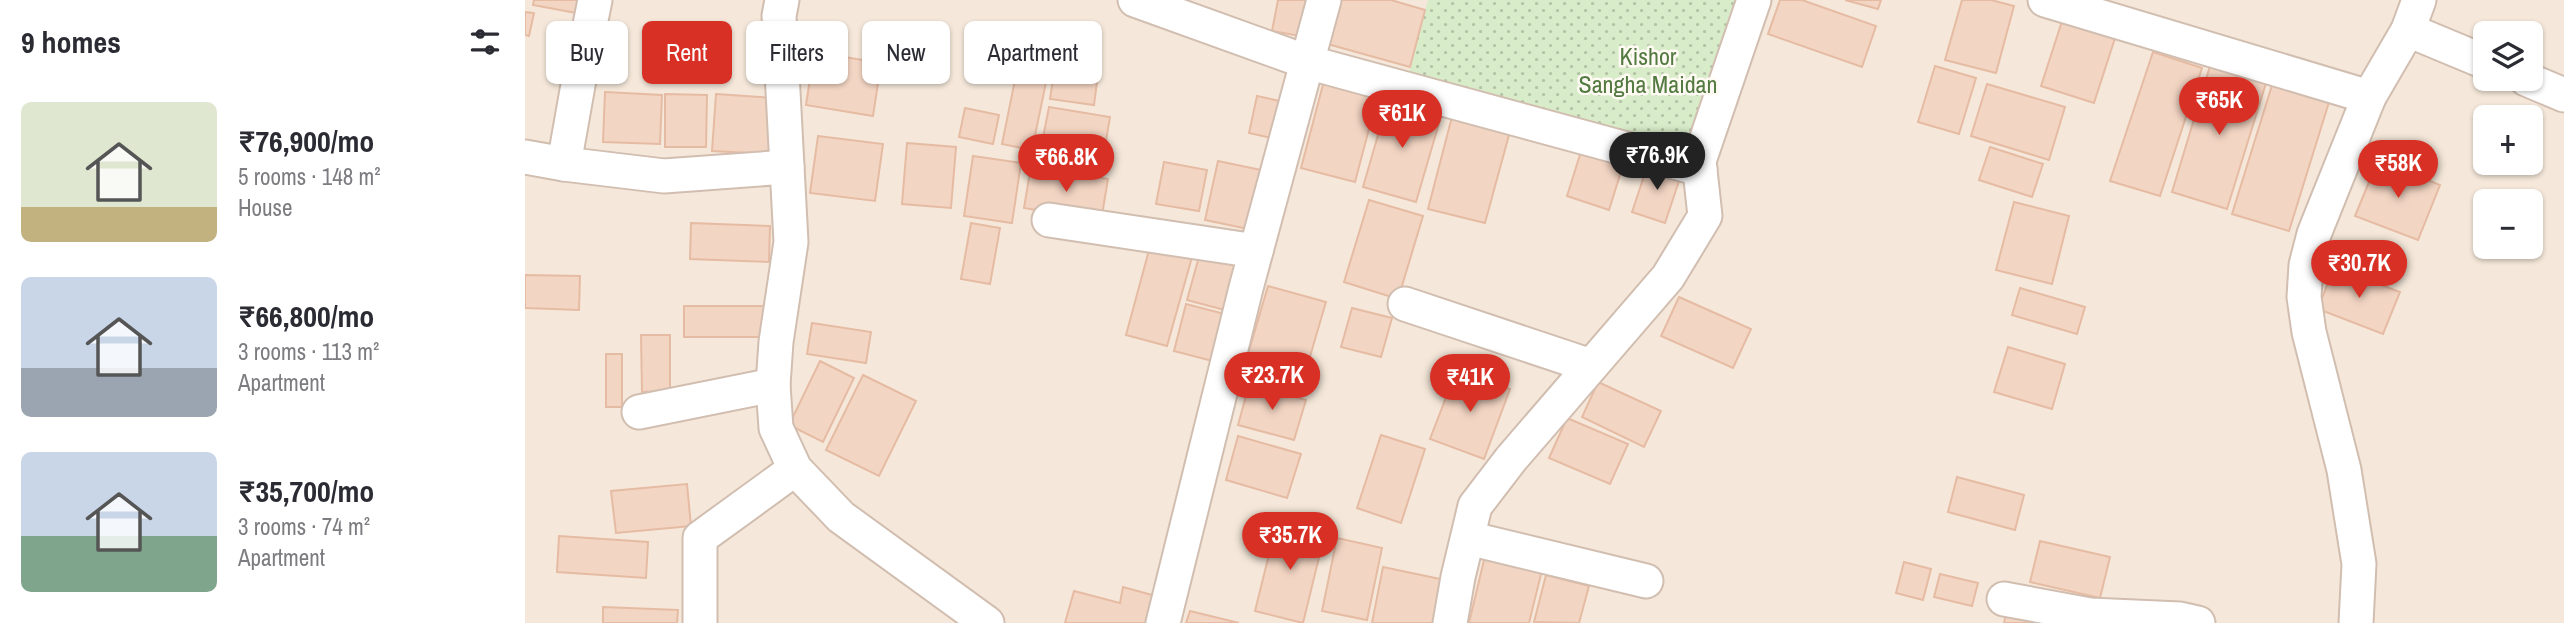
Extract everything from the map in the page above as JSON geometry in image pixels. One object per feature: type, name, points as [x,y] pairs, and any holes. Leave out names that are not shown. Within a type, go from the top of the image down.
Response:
[{"type":"street","points":[[564,164],[595,0]]},
{"type":"street","points":[[782,0],[779,16],[791,242],[776,342],[773,385],[776,428],[795,469],[841,517],[955,613],[987,623]]},
{"type":"street","points":[[1135,0],[1307,62],[1700,169]]},
{"type":"street","points":[[1163,623],[1256,251],[1324,0]]},
{"type":"street","points":[[1450,623],[1475,506],[1511,459],[1668,277],[1705,216],[1699,161],[1754,0]]},
{"type":"street","points":[[2045,0],[2369,97]]},
{"type":"street","points":[[2356,623],[2359,564],[2344,470],[2309,332],[2304,298],[2306,265],[2313,234],[2369,97],[2415,12],[2473,53]]},
{"type":"street","points":[[2543,86],[2564,94]]},
{"type":"street","points":[[525,157],[664,176],[787,167]]},
{"type":"street","points":[[1049,220],[1256,251]]},
{"type":"street","points":[[1405,304],[1591,366]]},
{"type":"street","points":[[639,412],[773,385]]},
{"type":"street","points":[[700,623],[700,538],[795,469]]},
{"type":"street","points":[[1468,538],[1646,581]]},
{"type":"street","points":[[2004,599],[2090,615],[2180,619],[2198,623]]},
{"type":"shaded area","points":[[525,0],[2564,0],[2564,623],[525,623]]},
{"type":"green space","name":"Kishor Sangha Maidan","points":[[1428,0],[1748,0],[1694,159],[1446,82],[1408,76]]},
{"type":"building","points":[[534,0],[590,0],[587,15],[533,5]]},
{"type":"building","points":[[1278,0],[1312,0],[1306,37],[1272,31]]},
{"type":"building","points":[[1336,0],[1391,0],[1425,10],[1410,67],[1324,43]]},
{"type":"building","points":[[1780,0],[1802,0],[1876,26],[1862,67],[1768,34]]},
{"type":"building","points":[[1845,0],[1881,0],[1878,9]]},
{"type":"building","points":[[1962,0],[1991,0],[2014,6],[1996,73],[1945,60]]},
{"type":"building","points":[[525,12],[534,13],[529,36],[525,35]]},
{"type":"building","points":[[2063,18],[2116,35],[2094,103],[2041,86]]},
{"type":"building","points":[[2153,52],[2202,68],[2160,196],[2110,181]]},
{"type":"building","points":[[848,58],[862,60],[862,84],[878,84],[873,116],[806,105],[809,84],[848,84]]},
{"type":"building","points":[[1935,66],[1976,78],[1959,134],[1918,122]]},
{"type":"building","points":[[2210,66],[2266,83],[2227,209],[2172,192]]},
{"type":"building","points":[[1325,77],[1379,91],[1355,182],[1301,168]]},
{"type":"building","points":[[2273,82],[2330,99],[2289,231],[2232,214]]},
{"type":"building","points":[[1014,84],[1046,84],[1032,150],[1002,144]]},
{"type":"building","points":[[1052,84],[1097,84],[1094,105],[1050,99]]},
{"type":"building","points":[[1987,84],[2065,107],[2049,160],[1971,136]]},
{"type":"building","points":[[605,92],[662,95],[660,144],[603,142]]},
{"type":"building","points":[[665,94],[707,95],[706,147],[665,147]]},
{"type":"building","points":[[716,94],[774,98],[770,154],[712,151]]},
{"type":"building","points":[[1257,96],[1284,102],[1276,139],[1249,133]]},
{"type":"building","points":[[1389,97],[1442,113],[1416,202],[1363,187]]},
{"type":"building","points":[[1049,107],[1110,117],[1102,164],[1040,153]]},
{"type":"building","points":[[965,108],[999,115],[993,144],[959,137]]},
{"type":"building","points":[[1454,109],[1512,124],[1485,223],[1428,209]]},
{"type":"building","points":[[818,136],[883,144],[875,201],[810,193]]},
{"type":"building","points":[[907,143],[956,147],[951,208],[902,204]]},
{"type":"building","points":[[1583,145],[1625,159],[1609,210],[1567,196]]},
{"type":"building","points":[[1990,147],[2043,164],[2032,197],[1979,180]]},
{"type":"building","points":[[973,156],[1021,163],[1012,223],[964,216]]},
{"type":"building","points":[[2378,160],[2440,185],[2418,240],[2355,216]]},
{"type":"building","points":[[1218,161],[1266,171],[1253,230],[1205,220]]},
{"type":"building","points":[[1649,161],[1682,172],[1665,223],[1632,212]]},
{"type":"building","points":[[1164,162],[1207,170],[1199,211],[1156,204]]},
{"type":"building","points":[[1031,166],[1108,179],[1101,221],[1024,208]]},
{"type":"building","points":[[1369,200],[1423,216],[1398,299],[1344,282]]},
{"type":"building","points":[[2014,202],[2069,216],[2052,284],[1996,270]]},
{"type":"building","points":[[691,223],[770,226],[769,262],[690,259]]},
{"type":"building","points":[[971,223],[1000,228],[990,284],[961,279]]},
{"type":"building","points":[[1152,239],[1194,250],[1167,346],[1126,335]]},
{"type":"building","points":[[1200,253],[1249,266],[1236,313],[1187,300]]},
{"type":"building","points":[[2334,267],[2400,292],[2383,334],[2318,309]]},
{"type":"building","points":[[525,275],[580,276],[579,310],[525,308]]},
{"type":"building","points":[[1268,286],[1326,302],[1304,377],[1246,361]]},
{"type":"building","points":[[2020,288],[2085,307],[2077,334],[2012,315]]},
{"type":"building","points":[[1679,297],[1751,329],[1733,368],[1661,336]]},
{"type":"building","points":[[1186,304],[1236,317],[1224,364],[1174,351]]},
{"type":"building","points":[[684,306],[764,306],[764,337],[684,337]]},
{"type":"building","points":[[1352,308],[1392,318],[1381,357],[1341,347]]},
{"type":"building","points":[[812,323],[871,332],[866,363],[807,354]]},
{"type":"building","points":[[641,335],[670,335],[670,391],[642,392]]},
{"type":"building","points":[[2008,347],[2065,364],[2052,409],[1994,392]]},
{"type":"building","points":[[606,354],[622,354],[622,407],[606,407]]},
{"type":"building","points":[[820,361],[854,378],[823,442],[789,425]]},
{"type":"building","points":[[1457,369],[1510,389],[1484,459],[1430,439]]},
{"type":"building","points":[[863,375],[916,401],[879,476],[826,450]]},
{"type":"building","points":[[1598,382],[1661,411],[1644,447],[1582,417]]},
{"type":"building","points":[[1249,385],[1306,400],[1294,440],[1238,425]]},
{"type":"building","points":[[1567,418],[1628,444],[1610,484],[1549,458]]},
{"type":"building","points":[[1381,435],[1425,449],[1401,523],[1357,508]]},
{"type":"building","points":[[1238,436],[1301,454],[1287,498],[1226,480]]},
{"type":"building","points":[[1957,477],[2024,495],[2015,530],[1948,512]]},
{"type":"building","points":[[687,484],[691,526],[616,533],[611,491]]},
{"type":"building","points":[[1277,522],[1325,533],[1303,623],[1255,611]]},
{"type":"building","points":[[559,536],[648,542],[646,578],[557,572]]},
{"type":"building","points":[[1337,538],[1382,548],[1367,620],[1322,611]]},
{"type":"building","points":[[2040,541],[2110,557],[2100,598],[2030,582]]},
{"type":"building","points":[[1485,556],[1542,570],[1529,623],[1469,623]]},
{"type":"building","points":[[1904,562],[1931,569],[1923,600],[1896,593]]},
{"type":"building","points":[[1383,567],[1450,581],[1441,623],[1372,623]]},
{"type":"building","points":[[1940,574],[1978,583],[1972,606],[1934,597]]},
{"type":"building","points":[[1546,575],[1589,586],[1579,623],[1534,622]]},
{"type":"building","points":[[1123,587],[1163,598],[1157,623],[1065,623],[1074,591],[1120,603]]},
{"type":"building","points":[[603,607],[678,610],[677,623],[603,623]]},
{"type":"building","points":[[1190,611],[1239,623],[1186,623]]},
{"type":"building","points":[[2006,614],[2037,620],[2036,623],[2004,623]]}]
